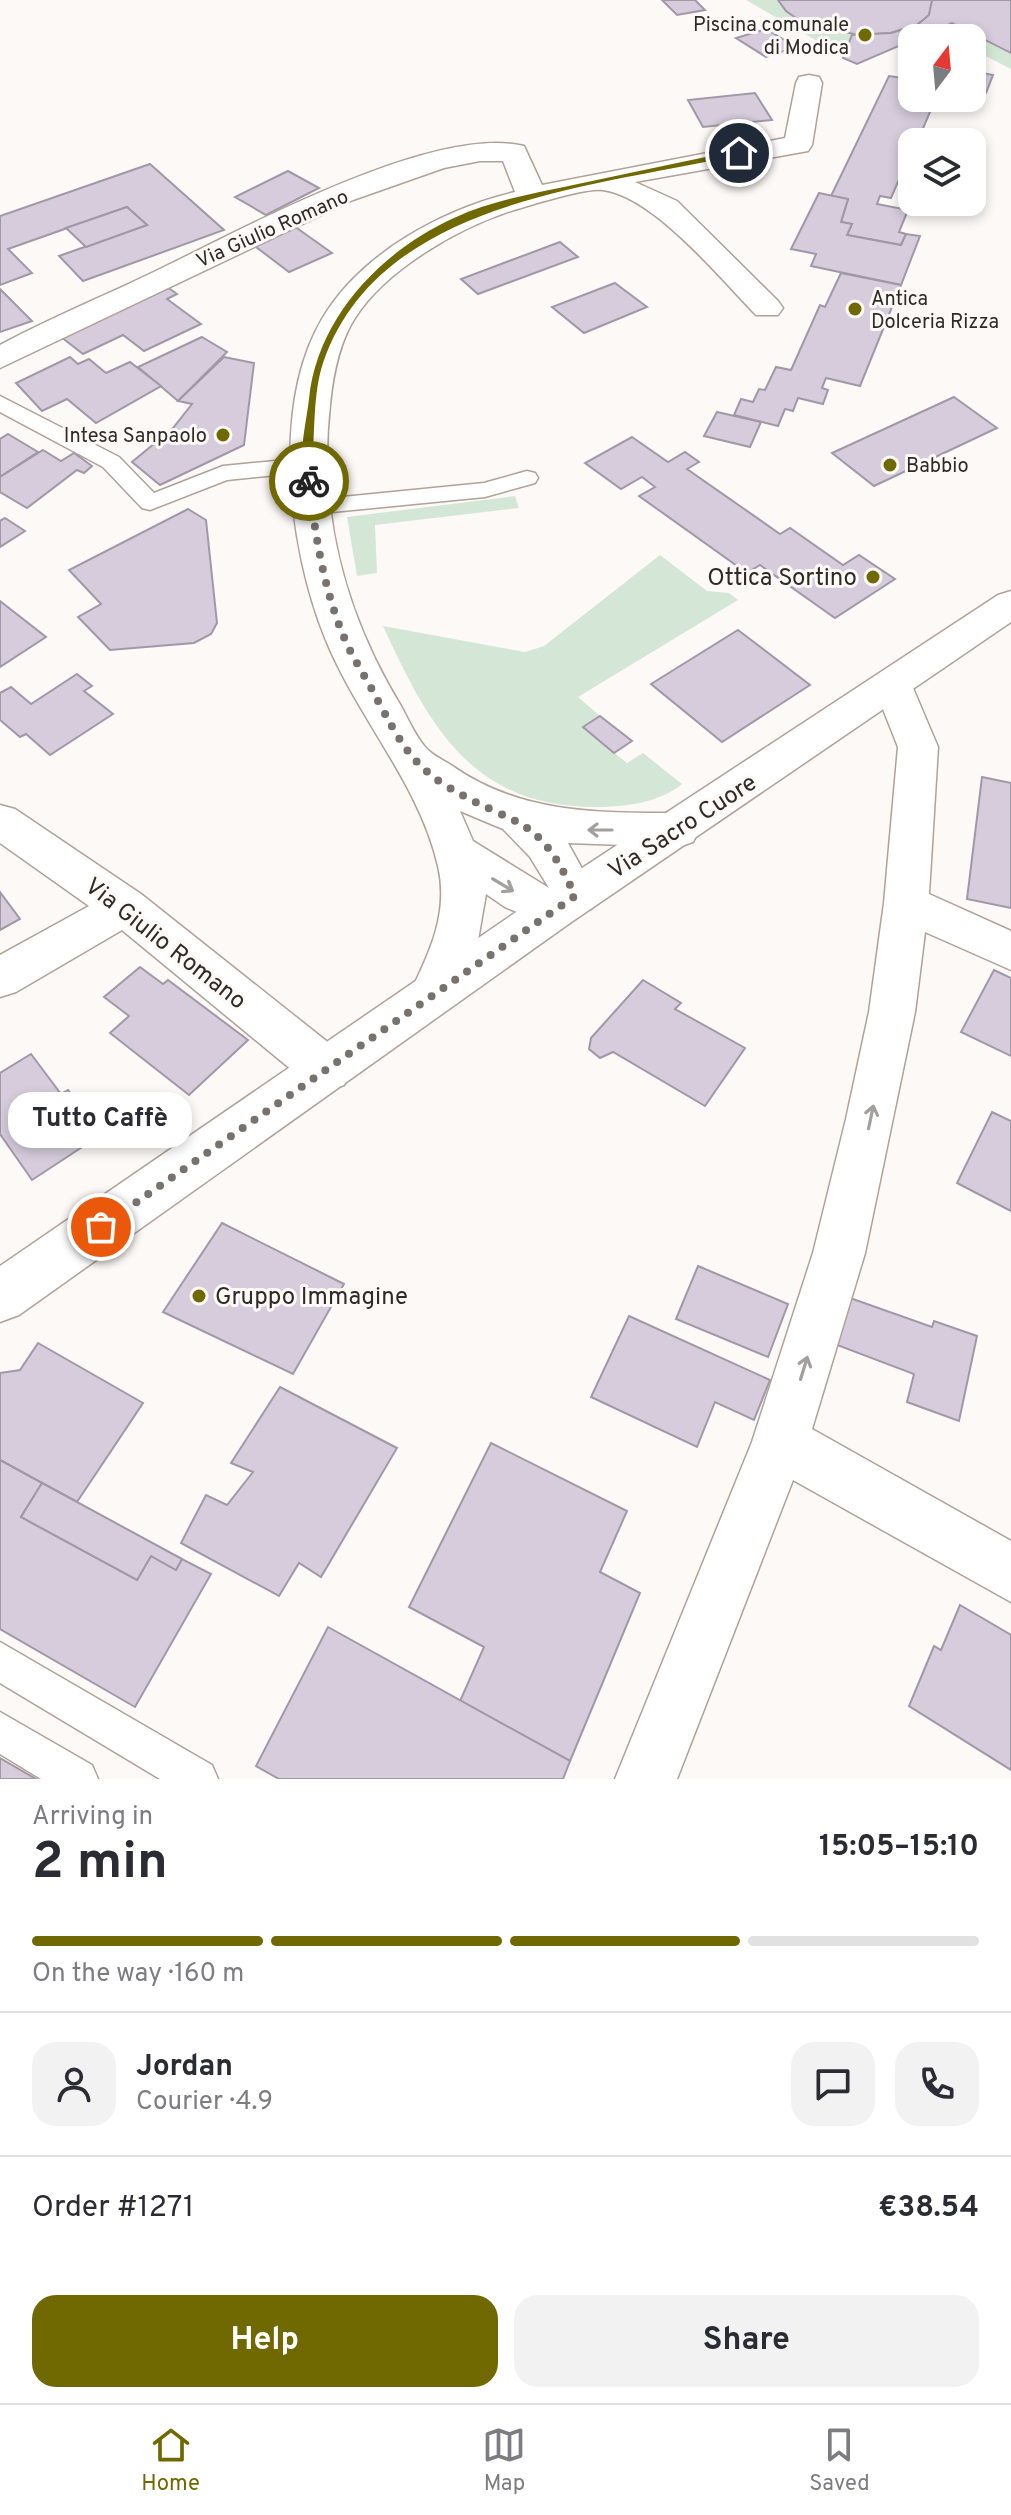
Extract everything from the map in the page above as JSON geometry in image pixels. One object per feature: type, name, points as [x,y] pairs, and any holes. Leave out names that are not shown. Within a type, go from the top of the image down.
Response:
[{"type":"street","points":[[433,993],[453,953],[465,893],[457,852],[346,641],[322,565],[307,465],[317,365],[337,320],[371,280],[410,249],[456,220],[531,195],[709,156],[798,145],[809,83]]},
{"type":"street","name":"Via Giulio Romano","points":[[0,358],[58,325],[174,274],[244,236],[413,168],[486,151],[514,152],[531,195]]},
{"type":"street","points":[[605,180],[667,207],[767,308]]},
{"type":"street","name":"Via Sacro Cuore","points":[[0,1297],[433,993],[1011,604]]},
{"type":"street","points":[[646,1779],[780,1442],[843,1238],[892,1012],[906,903],[918,747],[893,684]]},
{"type":"street","points":[[408,756],[445,785],[520,820],[568,830],[678,830]]},
{"type":"street","points":[[457,852],[521,895],[565,903],[562,867],[540,836],[520,820]]},
{"type":"street","name":"Via Giulio Romano","points":[[0,821],[125,907],[327,1070]]},
{"type":"street","points":[[906,903],[1011,951]]},
{"type":"street","points":[[0,978],[125,907]]},
{"type":"street","points":[[780,1442],[1011,1573]]},
{"type":"lane","points":[[0,403],[111,462],[150,503],[223,473],[307,465]]},
{"type":"lane","points":[[312,507],[485,490],[527,478]]},
{"type":"lane","points":[[0,1661],[198,1779]]},
{"type":"lane","points":[[0,1732],[78,1779]]},
{"type":"green space","name":"Piscina comunale di Modica","points":[[746,0],[1011,0],[1011,69],[986,56],[986,24],[898,24],[898,46],[857,64]]},
{"type":"green space","points":[[515,496],[519,508],[375,525],[377,573],[357,576],[347,517]]},
{"type":"green space","points":[[660,555],[707,591],[729,593],[738,600],[578,697],[600,716],[583,728],[627,763],[643,753],[682,784],[663,796],[641,803],[595,807],[552,803],[516,793],[486,776],[460,754],[438,727],[418,696],[383,626],[525,652],[544,646]]},
{"type":"building","points":[[662,0],[695,0],[705,10],[677,15]]},
{"type":"building","points":[[778,0],[933,1],[929,15],[918,24],[898,24],[898,31],[891,33],[858,35],[802,22],[786,11]]},
{"type":"building","points":[[932,0],[1011,0],[1011,53],[986,40],[986,24],[918,24],[929,15]]},
{"type":"building","points":[[766,29],[796,47],[766,57],[736,38]]},
{"type":"building","points":[[898,31],[898,46],[857,64],[843,58],[852,35]]},
{"type":"building","points":[[986,74],[993,75],[986,93]]},
{"type":"building","points":[[889,76],[898,77],[898,112],[930,112],[923,128],[898,128],[898,182],[891,198],[880,196],[877,204],[898,208],[898,216],[906,216],[899,232],[906,234],[901,245],[847,235],[852,224],[841,222],[848,199],[831,196]]},
{"type":"building","points":[[755,93],[772,120],[703,127],[688,100]]},
{"type":"building","points":[[150,164],[224,230],[83,281],[59,256],[147,225],[127,207],[8,249],[32,273],[0,285],[0,216]]},
{"type":"building","points":[[288,171],[319,188],[266,215],[235,197]]},
{"type":"building","points":[[819,193],[848,199],[841,222],[852,224],[847,235],[901,245],[906,234],[920,236],[901,285],[811,266],[816,254],[791,249]]},
{"type":"building","points":[[127,207],[147,225],[86,247],[66,228]]},
{"type":"building","points":[[294,226],[332,253],[289,272],[252,244]]},
{"type":"building","points":[[560,242],[578,257],[478,294],[461,279]]},
{"type":"building","points":[[841,273],[901,285],[860,386],[826,378],[822,388],[828,390],[823,404],[798,398],[793,411],[785,409],[778,426],[734,415],[741,399],[753,402],[759,389],[765,390],[776,367],[791,370],[820,305],[825,307]]},
{"type":"building","points":[[162,283],[177,294],[167,299],[201,324],[144,351],[123,335],[83,354],[56,333]]},
{"type":"building","points":[[615,283],[647,307],[584,333],[552,307]]},
{"type":"building","points":[[0,289],[32,321],[0,332]]},
{"type":"building","points":[[202,337],[227,352],[178,401],[138,367]]},
{"type":"building","points":[[70,357],[78,364],[89,359],[106,373],[130,362],[161,386],[96,423],[67,399],[42,411],[16,383]]},
{"type":"building","points":[[224,357],[254,363],[244,445],[160,485],[132,462],[173,428],[192,404],[178,401]]},
{"type":"building","points":[[954,397],[997,428],[874,486],[832,453]]},
{"type":"building","points":[[717,412],[761,422],[750,447],[704,436]]},
{"type":"building","points":[[8,434],[38,452],[0,477],[0,439]]},
{"type":"building","points":[[632,437],[668,462],[685,452],[699,462],[687,469],[780,534],[790,528],[843,565],[859,555],[895,579],[835,618],[760,565],[747,573],[639,496],[655,487],[642,477],[621,489],[585,463]]},
{"type":"building","points":[[43,450],[61,461],[74,453],[92,466],[84,473],[77,470],[27,508],[0,492],[0,477]]},
{"type":"building","points":[[188,509],[206,520],[217,623],[211,634],[194,643],[110,650],[78,617],[101,604],[69,570]]},
{"type":"building","points":[[5,518],[25,531],[0,547],[0,521]]},
{"type":"building","points":[[0,601],[46,637],[0,667]]},
{"type":"building","points":[[738,630],[810,685],[722,742],[651,684]]},
{"type":"building","points":[[77,674],[92,686],[84,691],[113,714],[50,755],[26,734],[20,737],[0,720],[0,693],[11,687],[31,704]]},
{"type":"building","points":[[600,716],[632,741],[614,753],[583,727]]},
{"type":"building","points":[[982,777],[1011,783],[1011,908],[967,899]]},
{"type":"building","points":[[0,892],[20,919],[0,930]]},
{"type":"building","points":[[140,967],[163,984],[168,980],[248,1040],[189,1095],[110,1033],[129,1016],[104,997]]},
{"type":"building","points":[[994,970],[1011,978],[1011,1056],[961,1032]]},
{"type":"building","points":[[643,980],[681,1003],[675,1009],[745,1048],[705,1106],[613,1052],[600,1058],[589,1049],[591,1038]]},
{"type":"building","points":[[31,1054],[61,1094],[68,1090],[102,1134],[32,1180],[0,1134],[0,1073]]},
{"type":"building","points":[[992,1112],[1011,1121],[1011,1211],[957,1183]]},
{"type":"building","points":[[222,1223],[344,1284],[293,1374],[163,1312]]},
{"type":"building","points":[[698,1266],[788,1304],[768,1357],[676,1319]]},
{"type":"building","points":[[850,1298],[932,1327],[934,1321],[977,1336],[959,1421],[907,1402],[914,1374],[837,1345]]},
{"type":"building","points":[[629,1316],[770,1380],[754,1420],[715,1402],[697,1447],[591,1397]]},
{"type":"building","points":[[38,1343],[143,1403],[77,1502],[0,1460],[0,1373],[20,1370]]},
{"type":"building","points":[[280,1387],[397,1448],[321,1577],[299,1563],[279,1596],[181,1543],[206,1495],[227,1505],[253,1472],[231,1463]]},
{"type":"building","points":[[491,1443],[627,1511],[600,1572],[640,1593],[570,1761],[460,1701],[484,1647],[409,1607]]},
{"type":"building","points":[[0,1460],[42,1483],[21,1517],[137,1580],[151,1556],[176,1570],[182,1559],[211,1574],[135,1707],[0,1629]]},
{"type":"building","points":[[42,1483],[182,1559],[176,1570],[151,1556],[137,1580],[21,1517]]},
{"type":"building","points":[[960,1605],[1011,1635],[1011,1770],[909,1706],[934,1646],[941,1650]]},
{"type":"building","points":[[328,1627],[570,1761],[563,1779],[279,1779],[256,1766]]},
{"type":"building","points":[[0,1758],[36,1779],[0,1779]]},
{"type":"way so far","points":[[101,1227],[575,896],[562,867],[540,836],[520,820],[445,785],[408,756],[346,641],[322,565],[309,481]]},
{"type":"place","name":"Piscina comunale di Modica","points":[[865,35]]},
{"type":"place","name":"Antica Dolceria Rizza","points":[[855,309]]},
{"type":"place","name":"Intesa Sanpaolo","points":[[223,435]]},
{"type":"place","name":"Babbio","points":[[890,465]]},
{"type":"place","name":"Ottica Sortino","points":[[873,577]]},
{"type":"place","name":"Tutto Caffè","points":[[101,1227]]},
{"type":"place","name":"Gruppo Immagine","points":[[199,1296]]},
{"type":"route","points":[[309,481],[307,465],[317,365],[337,320],[371,280],[410,249],[456,220],[504,202],[709,156],[739,153]]}]
